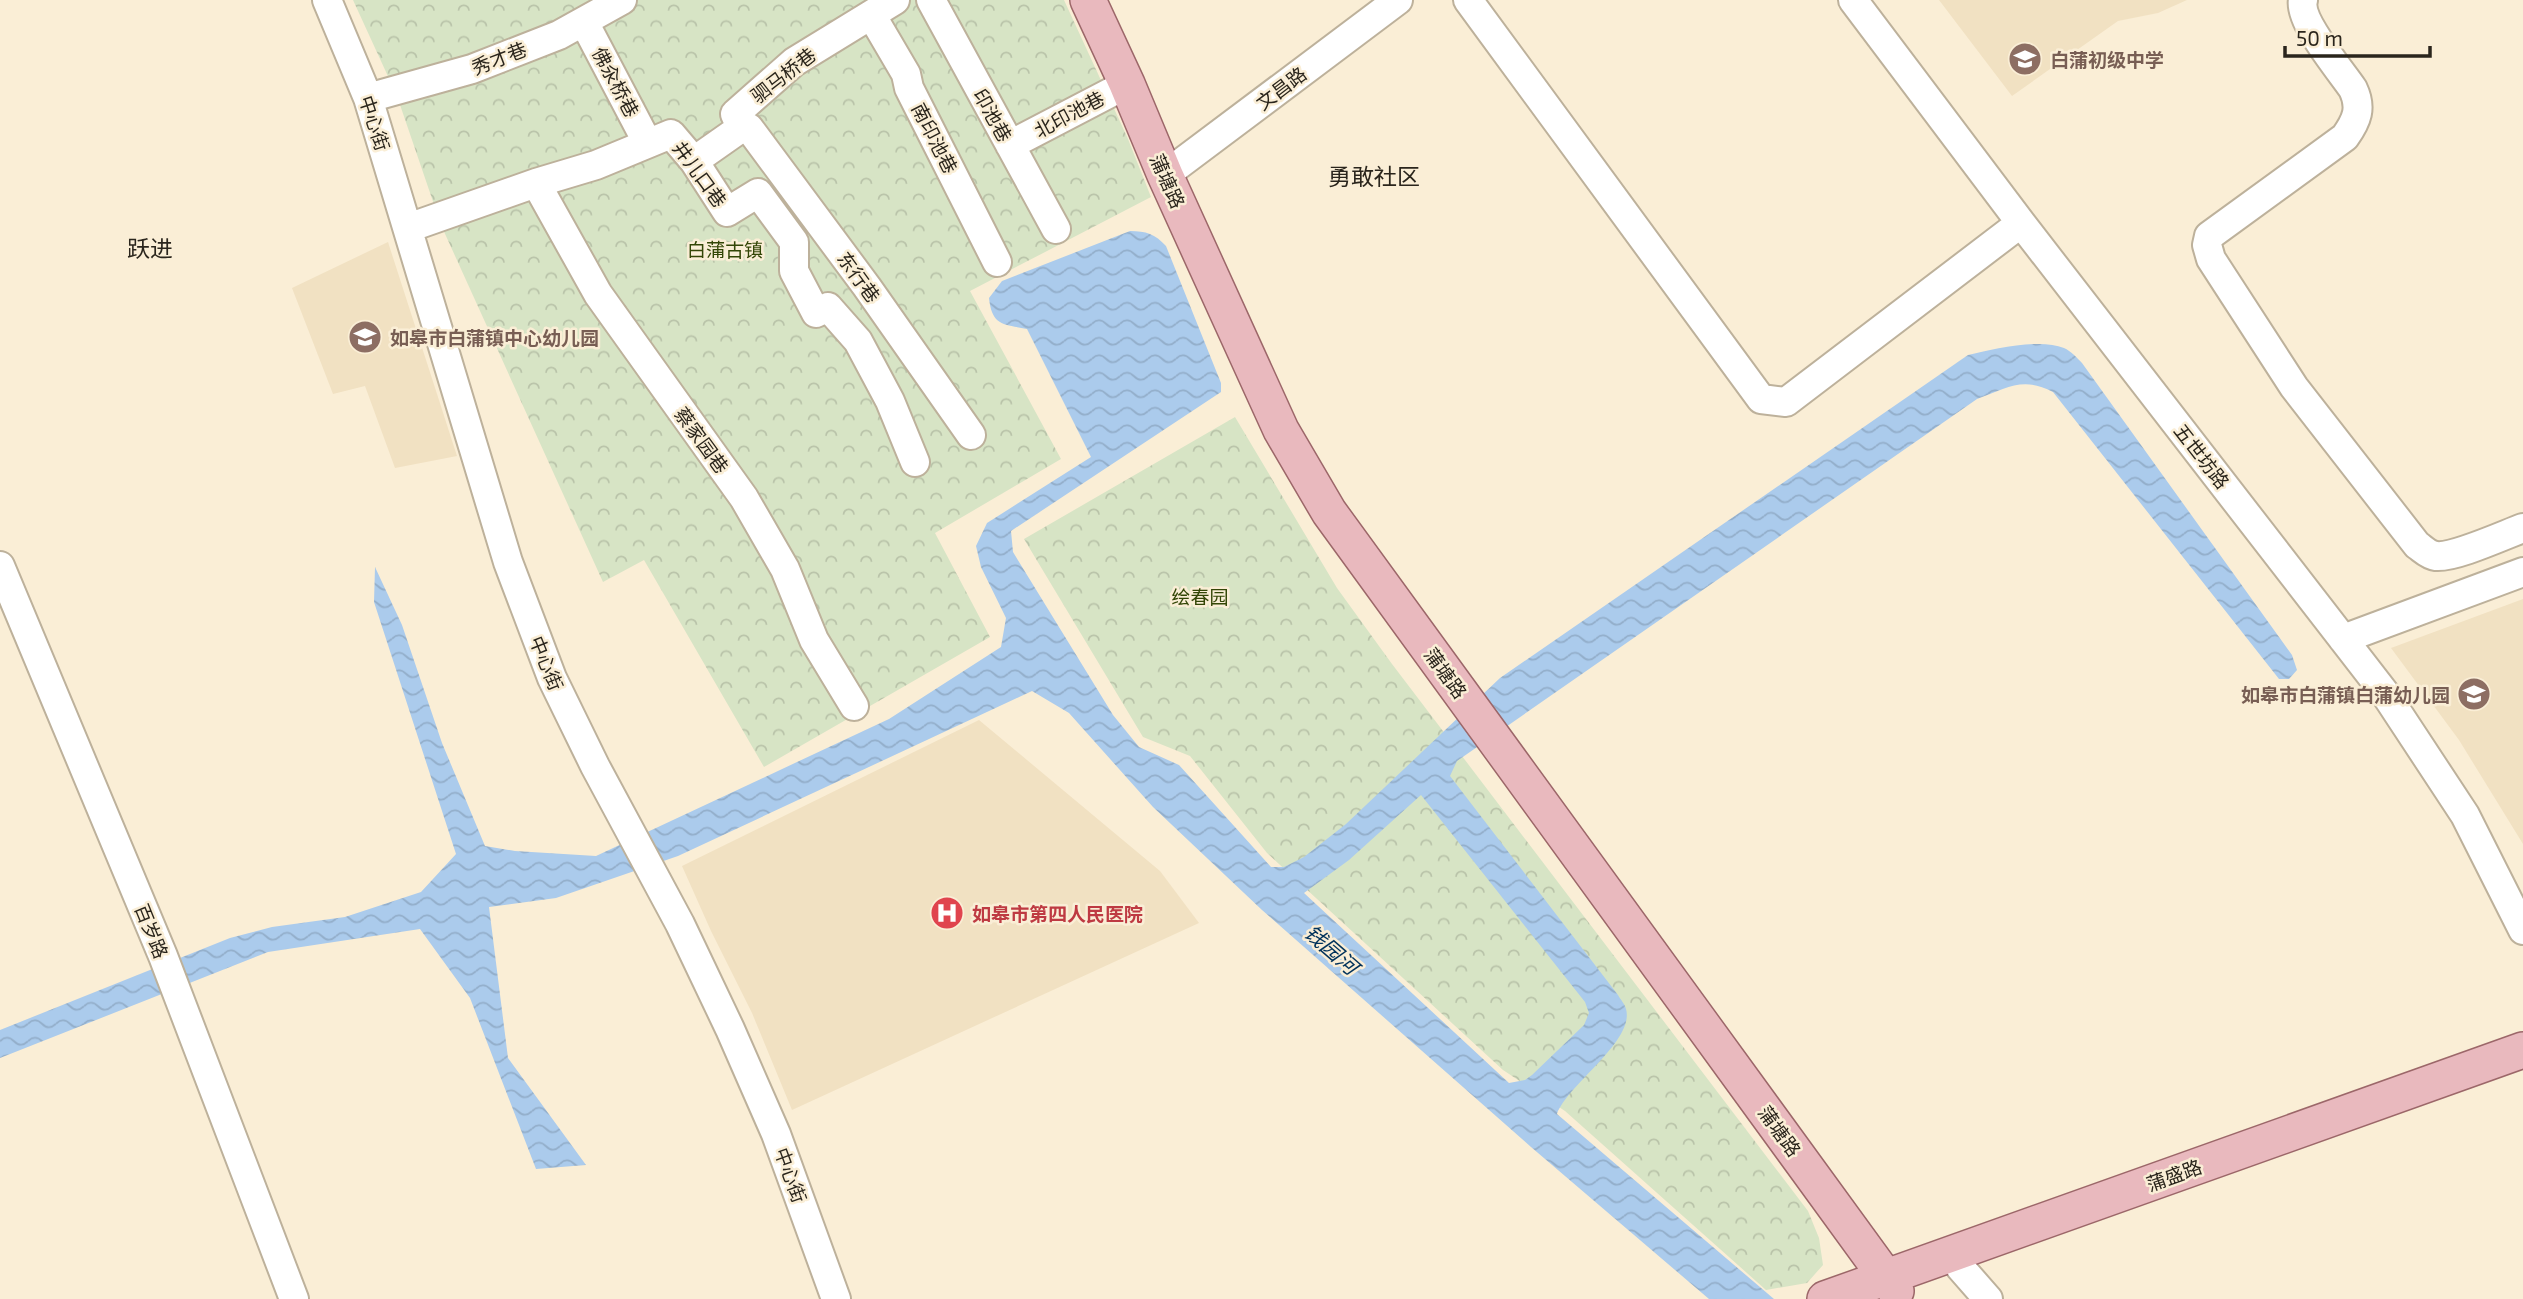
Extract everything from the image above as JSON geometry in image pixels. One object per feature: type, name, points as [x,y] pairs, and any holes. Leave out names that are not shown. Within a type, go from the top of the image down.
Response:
[{"type":"main road","name":"蒲塘路","points":[[1088,0],[1282,430],[1329,512],[1885,1289]]},
{"type":"main road","name":"蒲盛路","points":[[1885,1289],[2523,1049]]},
{"type":"main road","name":"蒲盛路","points":[[1825,1299],[1885,1289],[1960,1267],[2523,1067]]},
{"type":"street","name":"中心街","points":[[327,0],[368,98],[508,562],[552,678],[724,1017],[776,1134],[836,1299]]},
{"type":"street","name":"秀才巷","points":[[368,98],[472,69],[559,35],[622,0]]},
{"type":"street","name":"驷马桥巷","points":[[694,161],[741,128],[735,114],[794,62],[895,0]]},
{"type":"street","name":"印池巷","points":[[931,0],[1056,229]]},
{"type":"street","name":"文昌路","points":[[1165,175],[1398,0]]},
{"type":"street","points":[[1468,0],[1761,399],[1786,402],[2021,223]]},
{"type":"street","name":"五世坊路","points":[[1853,0],[2021,223],[2384,692],[2465,815],[2523,930]]},
{"type":"street","points":[[2303,0],[2301,8],[2307,21],[2353,89],[2358,100],[2358,114],[2344,137],[2209,236],[2207,246],[2211,258],[2294,387],[2417,545],[2427,553],[2438,556],[2452,554],[2523,528]]},
{"type":"street","name":"南印池巷","points":[[872,16],[906,74],[909,88],[998,262]]},
{"type":"street","name":"佛汆桥巷","points":[[584,22],[647,142]]},
{"type":"street","name":"北印池巷","points":[[1010,145],[1127,83]]},
{"type":"street","name":"东行巷","points":[[741,128],[749,128],[867,287],[971,435]]},
{"type":"street","name":"井儿口巷","points":[[408,228],[596,165],[671,134],[694,161],[727,212],[758,192],[794,242],[794,271],[816,313],[828,307],[858,341],[890,401],[915,462]]},
{"type":"street","name":"蔡家园巷","points":[[536,183],[598,294],[744,498],[785,569],[814,640],[854,706]]},
{"type":"street","name":"百岁路","points":[[0,566],[163,956],[294,1299]]},
{"type":"street","points":[[2343,639],[2523,572]]},
{"type":"street","points":[[1960,1267],[1988,1299]]},
{"type":"shaded area","name":"白蒲初级中学","points":[[1939,0],[2187,0],[2158,13],[2118,21],[2012,96]]},
{"type":"shaded area","name":"如皋市白蒲镇中心幼儿园","points":[[388,242],[457,456],[395,468],[365,386],[333,394],[292,288]]},
{"type":"shaded area","name":"如皋市白蒲镇白蒲幼儿园","points":[[2523,599],[2523,844],[2459,740],[2391,648]]},
{"type":"shaded area","name":"如皋市第四人民医院","points":[[979,720],[1160,871],[1199,923],[792,1110],[752,1013],[682,866]]},
{"type":"green space","name":"白蒲古镇","points":[[353,0],[1064,0],[1128,139],[1151,197],[970,291],[1061,459],[935,533],[990,637],[764,767],[644,560],[603,582],[441,225],[397,96]]},
{"type":"green space","name":"绘春园","points":[[1235,417],[1337,588],[1808,1211],[1819,1238],[1823,1265],[1807,1283],[1766,1290],[1565,1111],[1503,1070],[1267,853],[1190,756],[1143,737],[1024,539]]},
{"type":"water","name":"钱园河","points":[[1130,231],[1150,234],[1166,246],[1221,383],[1221,392],[1011,531],[1013,552],[1113,715],[1139,747],[1179,765],[1271,867],[1284,867],[1304,857],[1346,824],[1500,678],[1968,355],[1990,350],[2030,344],[2054,345],[2067,349],[2082,363],[2292,655],[2297,670],[2289,679],[2279,679],[2053,392],[2024,384],[1977,399],[1457,761],[1450,776],[1625,1005],[1626,1021],[1621,1035],[1563,1102],[1557,1114],[1774,1299],[1709,1299],[1531,1147],[1262,910],[1153,807],[1069,713],[1032,691],[678,856],[556,898],[489,907],[508,1058],[586,1165],[536,1169],[470,998],[420,929],[268,952],[0,1058],[0,1030],[230,938],[272,927],[345,917],[421,892],[456,854],[374,602],[375,567],[402,625],[442,743],[485,846],[515,851],[596,856],[889,719],[1001,647],[1006,618],[981,567],[976,546],[987,523],[1091,457],[1027,329],[1000,322],[993,314],[989,298],[1002,281]],"holes":[[[1421,795],[1585,1002],[1589,1013],[1584,1025],[1532,1075],[1525,1080],[1509,1083],[1304,893],[1349,860]]]},
{"type":"place","name":"白蒲初级中学","points":[[2025,59]]},
{"type":"place","name":"如皋市白蒲镇中心幼儿园","points":[[365,337]]},
{"type":"place","name":"如皋市白蒲镇白蒲幼儿园","points":[[2474,694]]},
{"type":"place","name":"如皋市第四人民医院","points":[[947,913]]},
{"type":"district","name":"勇敢社区","points":[[1374,176]]},
{"type":"district","name":"跃进","points":[[150,248]]}]
